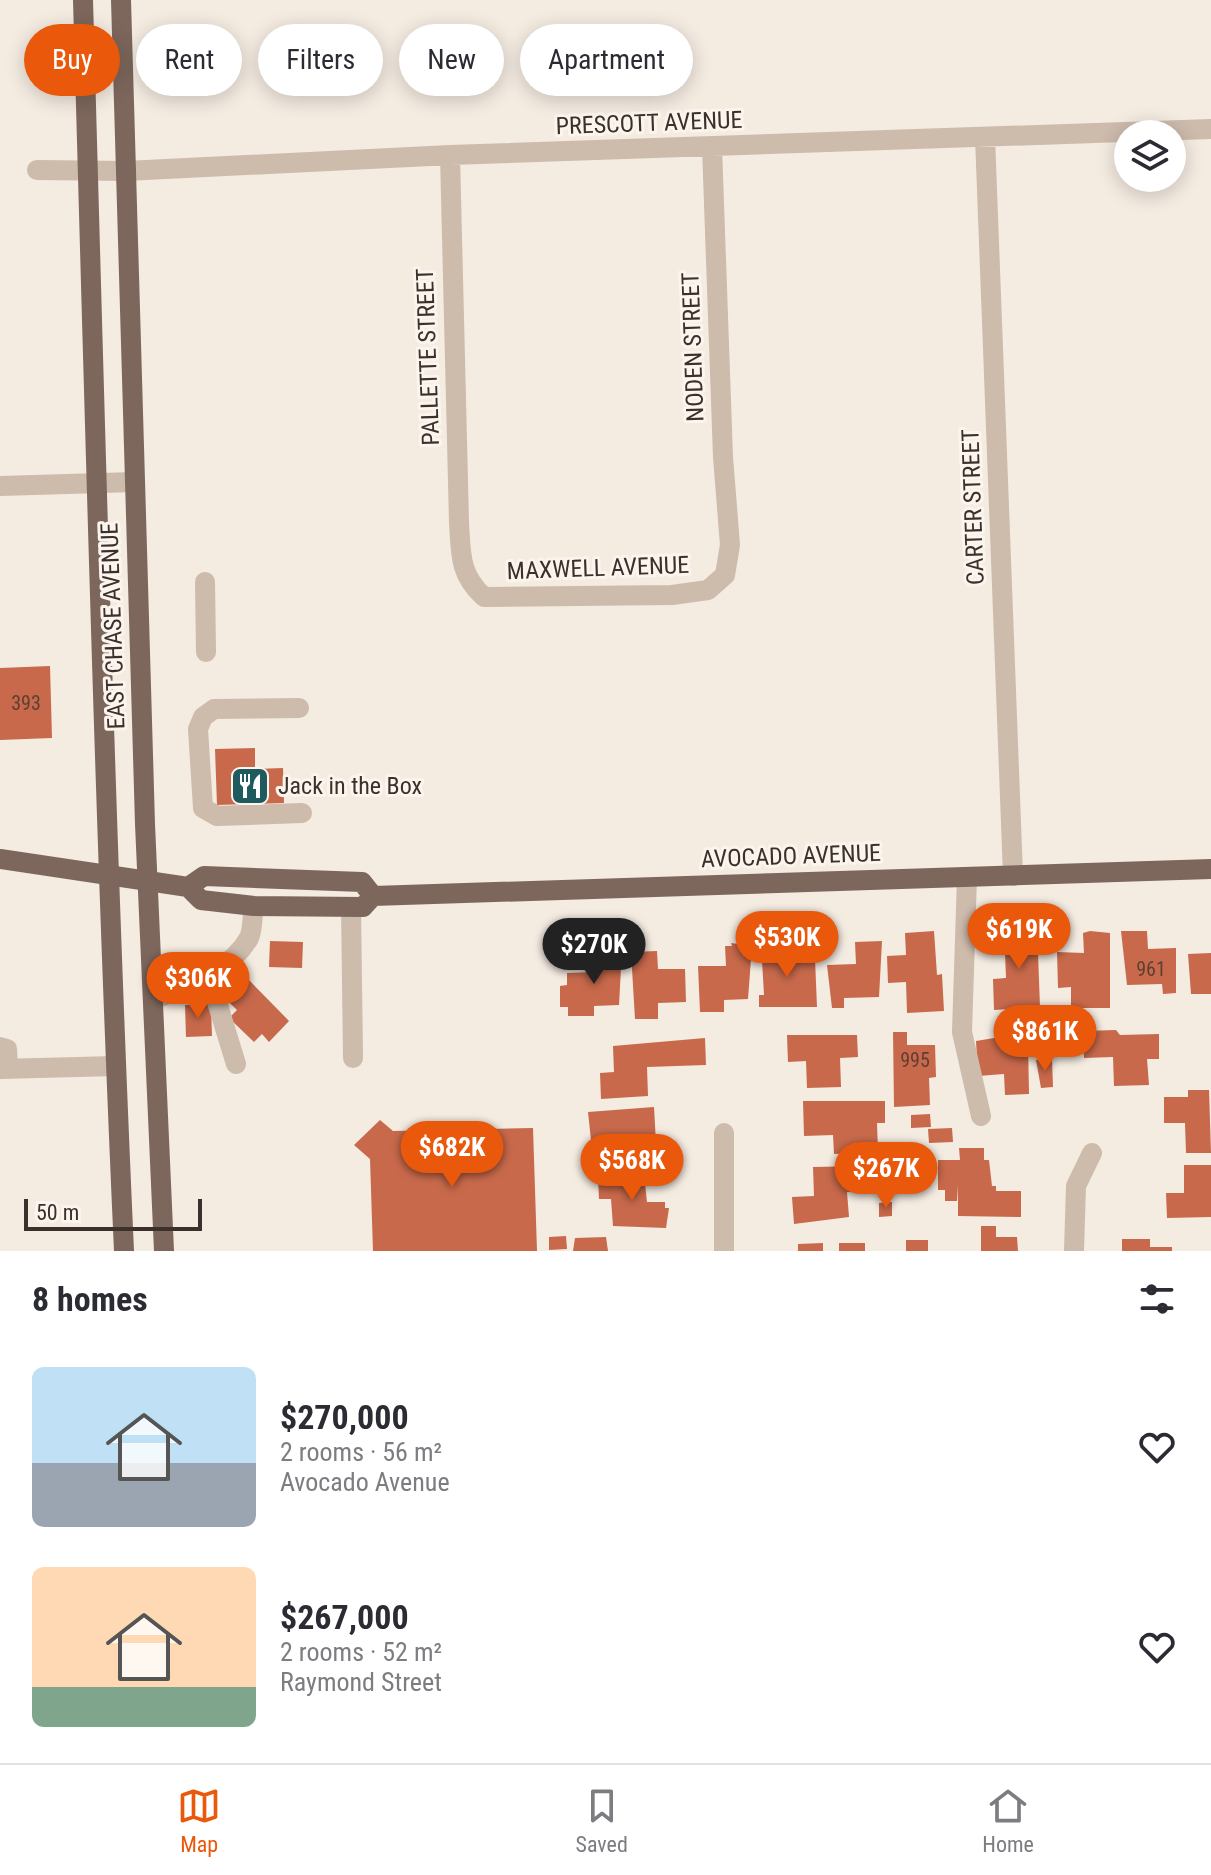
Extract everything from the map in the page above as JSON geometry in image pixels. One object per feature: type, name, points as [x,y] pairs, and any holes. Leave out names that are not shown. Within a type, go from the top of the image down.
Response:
[{"type":"main road","name":"EAST CHASE AVENUE","points":[[83,0],[99,483],[107,876],[124,1251]]},
{"type":"main road","name":"EAST CHASE AVENUE","points":[[121,0],[147,881],[164,1251]]},
{"type":"main road","name":"AVOCADO AVENUE","points":[[0,859],[188,887],[201,900],[254,906],[351,907],[363,907],[373,896],[1211,869]]},
{"type":"main road","name":"AVOCADO AVENUE","points":[[188,887],[204,876],[362,882],[373,896]]},
{"type":"street","name":"PRESCOTT AVENUE","points":[[37,170],[126,171],[450,155],[1211,129]]},
{"type":"street","name":"CARTER STREET","points":[[985,137],[1013,876]]},
{"type":"street","name":"NODEN STREET","points":[[712,147],[723,457],[730,545]]},
{"type":"street","name":"PALLETTE STREET","points":[[450,155],[461,557]]},
{"type":"street","points":[[0,486],[134,482]]},
{"type":"street","name":"MAXWELL AVENUE","points":[[461,557],[468,583],[484,597],[672,595],[708,590],[725,575],[730,545]]},
{"type":"street","points":[[205,582],[206,652]]},
{"type":"street","points":[[299,708],[214,709],[203,717],[198,729],[203,808],[217,816],[302,813]]},
{"type":"street","points":[[967,877],[962,1032],[981,1116]]},
{"type":"street","points":[[153,1000],[209,976],[250,937],[254,906]]},
{"type":"street","points":[[351,907],[353,1058]]},
{"type":"street","points":[[209,976],[236,1064]]},
{"type":"street","points":[[0,1047],[7,1049],[4,1069],[116,1066]]},
{"type":"street","points":[[724,1133],[724,1251]]},
{"type":"street","points":[[1074,1251],[1076,1186],[1092,1153]]},
{"type":"building","points":[[50,666],[52,738],[0,740],[0,668]]},
{"type":"building","name":"Jack in the Box","points":[[255,748],[255,769],[283,768],[284,803],[217,805],[215,749]]},
{"type":"building","points":[[1037,927],[1040,1007],[994,1010],[993,979],[1006,978],[1004,928]]},
{"type":"building","points":[[934,931],[937,975],[942,974],[944,1011],[907,1013],[906,982],[888,983],[887,956],[906,955],[905,933]]},
{"type":"building","points":[[1121,931],[1147,931],[1148,949],[1176,948],[1176,993],[1163,994],[1162,984],[1127,985]]},
{"type":"building","points":[[1083,933],[1110,933],[1110,1008],[1071,1008],[1071,987],[1058,988],[1057,952],[1084,953]]},
{"type":"building","points":[[270,941],[303,942],[302,968],[269,967]]},
{"type":"building","points":[[882,941],[879,997],[844,998],[844,1008],[832,1008],[827,965],[856,964],[855,942]]},
{"type":"building","points":[[787,942],[788,961],[815,959],[817,1007],[759,1007],[759,995],[764,995],[761,943]]},
{"type":"building","points":[[731,943],[752,946],[748,999],[724,1000],[724,1012],[700,1012],[698,966],[726,966],[725,946],[732,946]]},
{"type":"building","points":[[595,950],[622,950],[619,1005],[594,1006],[594,1016],[568,1016],[568,1007],[560,1007],[560,986],[567,985],[567,973],[595,972]]},
{"type":"building","points":[[657,951],[658,969],[685,969],[686,1002],[658,1003],[658,1019],[635,1019],[631,952]]},
{"type":"building","points":[[1211,953],[1211,994],[1191,994],[1188,954]]},
{"type":"building","points":[[247,978],[289,1021],[269,1042],[262,1034],[254,1042],[229,1018],[237,1010],[226,999]]},
{"type":"building","points":[[211,1004],[212,1036],[186,1037],[185,1005]]},
{"type":"building","points":[[1051,1021],[1052,1040],[1036,1040],[1035,1022]]},
{"type":"building","points":[[1116,1030],[1120,1035],[1159,1034],[1159,1059],[1147,1059],[1149,1085],[1114,1086],[1113,1057],[1084,1058],[1083,1031]]},
{"type":"building","points":[[893,1032],[907,1032],[907,1045],[935,1045],[936,1077],[929,1078],[930,1105],[894,1107]]},
{"type":"building","points":[[787,1035],[857,1035],[858,1057],[840,1058],[841,1087],[807,1088],[806,1061],[788,1062]]},
{"type":"building","points":[[1006,1036],[1006,1039],[1028,1042],[1029,1094],[1005,1095],[1004,1074],[978,1076],[976,1041]]},
{"type":"building","points":[[705,1038],[706,1065],[647,1067],[648,1096],[601,1099],[600,1073],[614,1072],[613,1046]]},
{"type":"building","points":[[1052,1059],[1053,1087],[1041,1088],[1036,1060]]},
{"type":"building","points":[[1188,1090],[1209,1090],[1211,1153],[1186,1153],[1185,1123],[1164,1123],[1164,1097],[1188,1097]]},
{"type":"building","points":[[803,1101],[885,1101],[885,1123],[877,1123],[878,1152],[834,1154],[833,1135],[804,1136]]},
{"type":"building","points":[[654,1107],[656,1143],[627,1143],[628,1163],[602,1162],[601,1139],[591,1140],[588,1112]]},
{"type":"building","points":[[930,1114],[931,1127],[911,1128],[911,1115]]},
{"type":"building","points":[[380,1120],[393,1131],[533,1128],[537,1251],[373,1251],[370,1159],[354,1145]]},
{"type":"building","points":[[952,1128],[953,1142],[929,1143],[928,1129]]},
{"type":"building","points":[[959,1148],[984,1148],[984,1160],[989,1160],[992,1186],[996,1186],[996,1191],[1021,1191],[1021,1217],[958,1216],[958,1185],[957,1201],[945,1201],[945,1190],[938,1190],[938,1160],[960,1160]]},
{"type":"building","points":[[1184,1165],[1211,1165],[1211,1217],[1167,1218],[1166,1193],[1184,1193]]},
{"type":"building","points":[[860,1166],[862,1192],[847,1192],[849,1217],[794,1224],[792,1197],[814,1196],[813,1167]]},
{"type":"building","points":[[644,1174],[647,1202],[665,1202],[665,1208],[669,1208],[666,1228],[613,1226],[611,1199],[599,1199],[598,1177]]},
{"type":"building","points":[[892,1202],[892,1216],[879,1217],[879,1203]]},
{"type":"building","points":[[981,1226],[996,1226],[996,1237],[1017,1237],[1018,1251],[981,1251]]},
{"type":"building","points":[[566,1236],[567,1249],[549,1250],[549,1237]]},
{"type":"building","points":[[606,1237],[608,1251],[573,1251],[575,1238]]},
{"type":"building","points":[[1122,1239],[1150,1239],[1150,1247],[1172,1247],[1172,1251],[1122,1251]]},
{"type":"building","points":[[906,1240],[928,1240],[928,1251],[906,1251]]},
{"type":"building","points":[[823,1243],[823,1251],[798,1251],[798,1244]]},
{"type":"building","points":[[839,1243],[865,1243],[865,1251],[839,1251]]},
{"type":"place","name":"Jack in the Box","points":[[250,786]]}]
